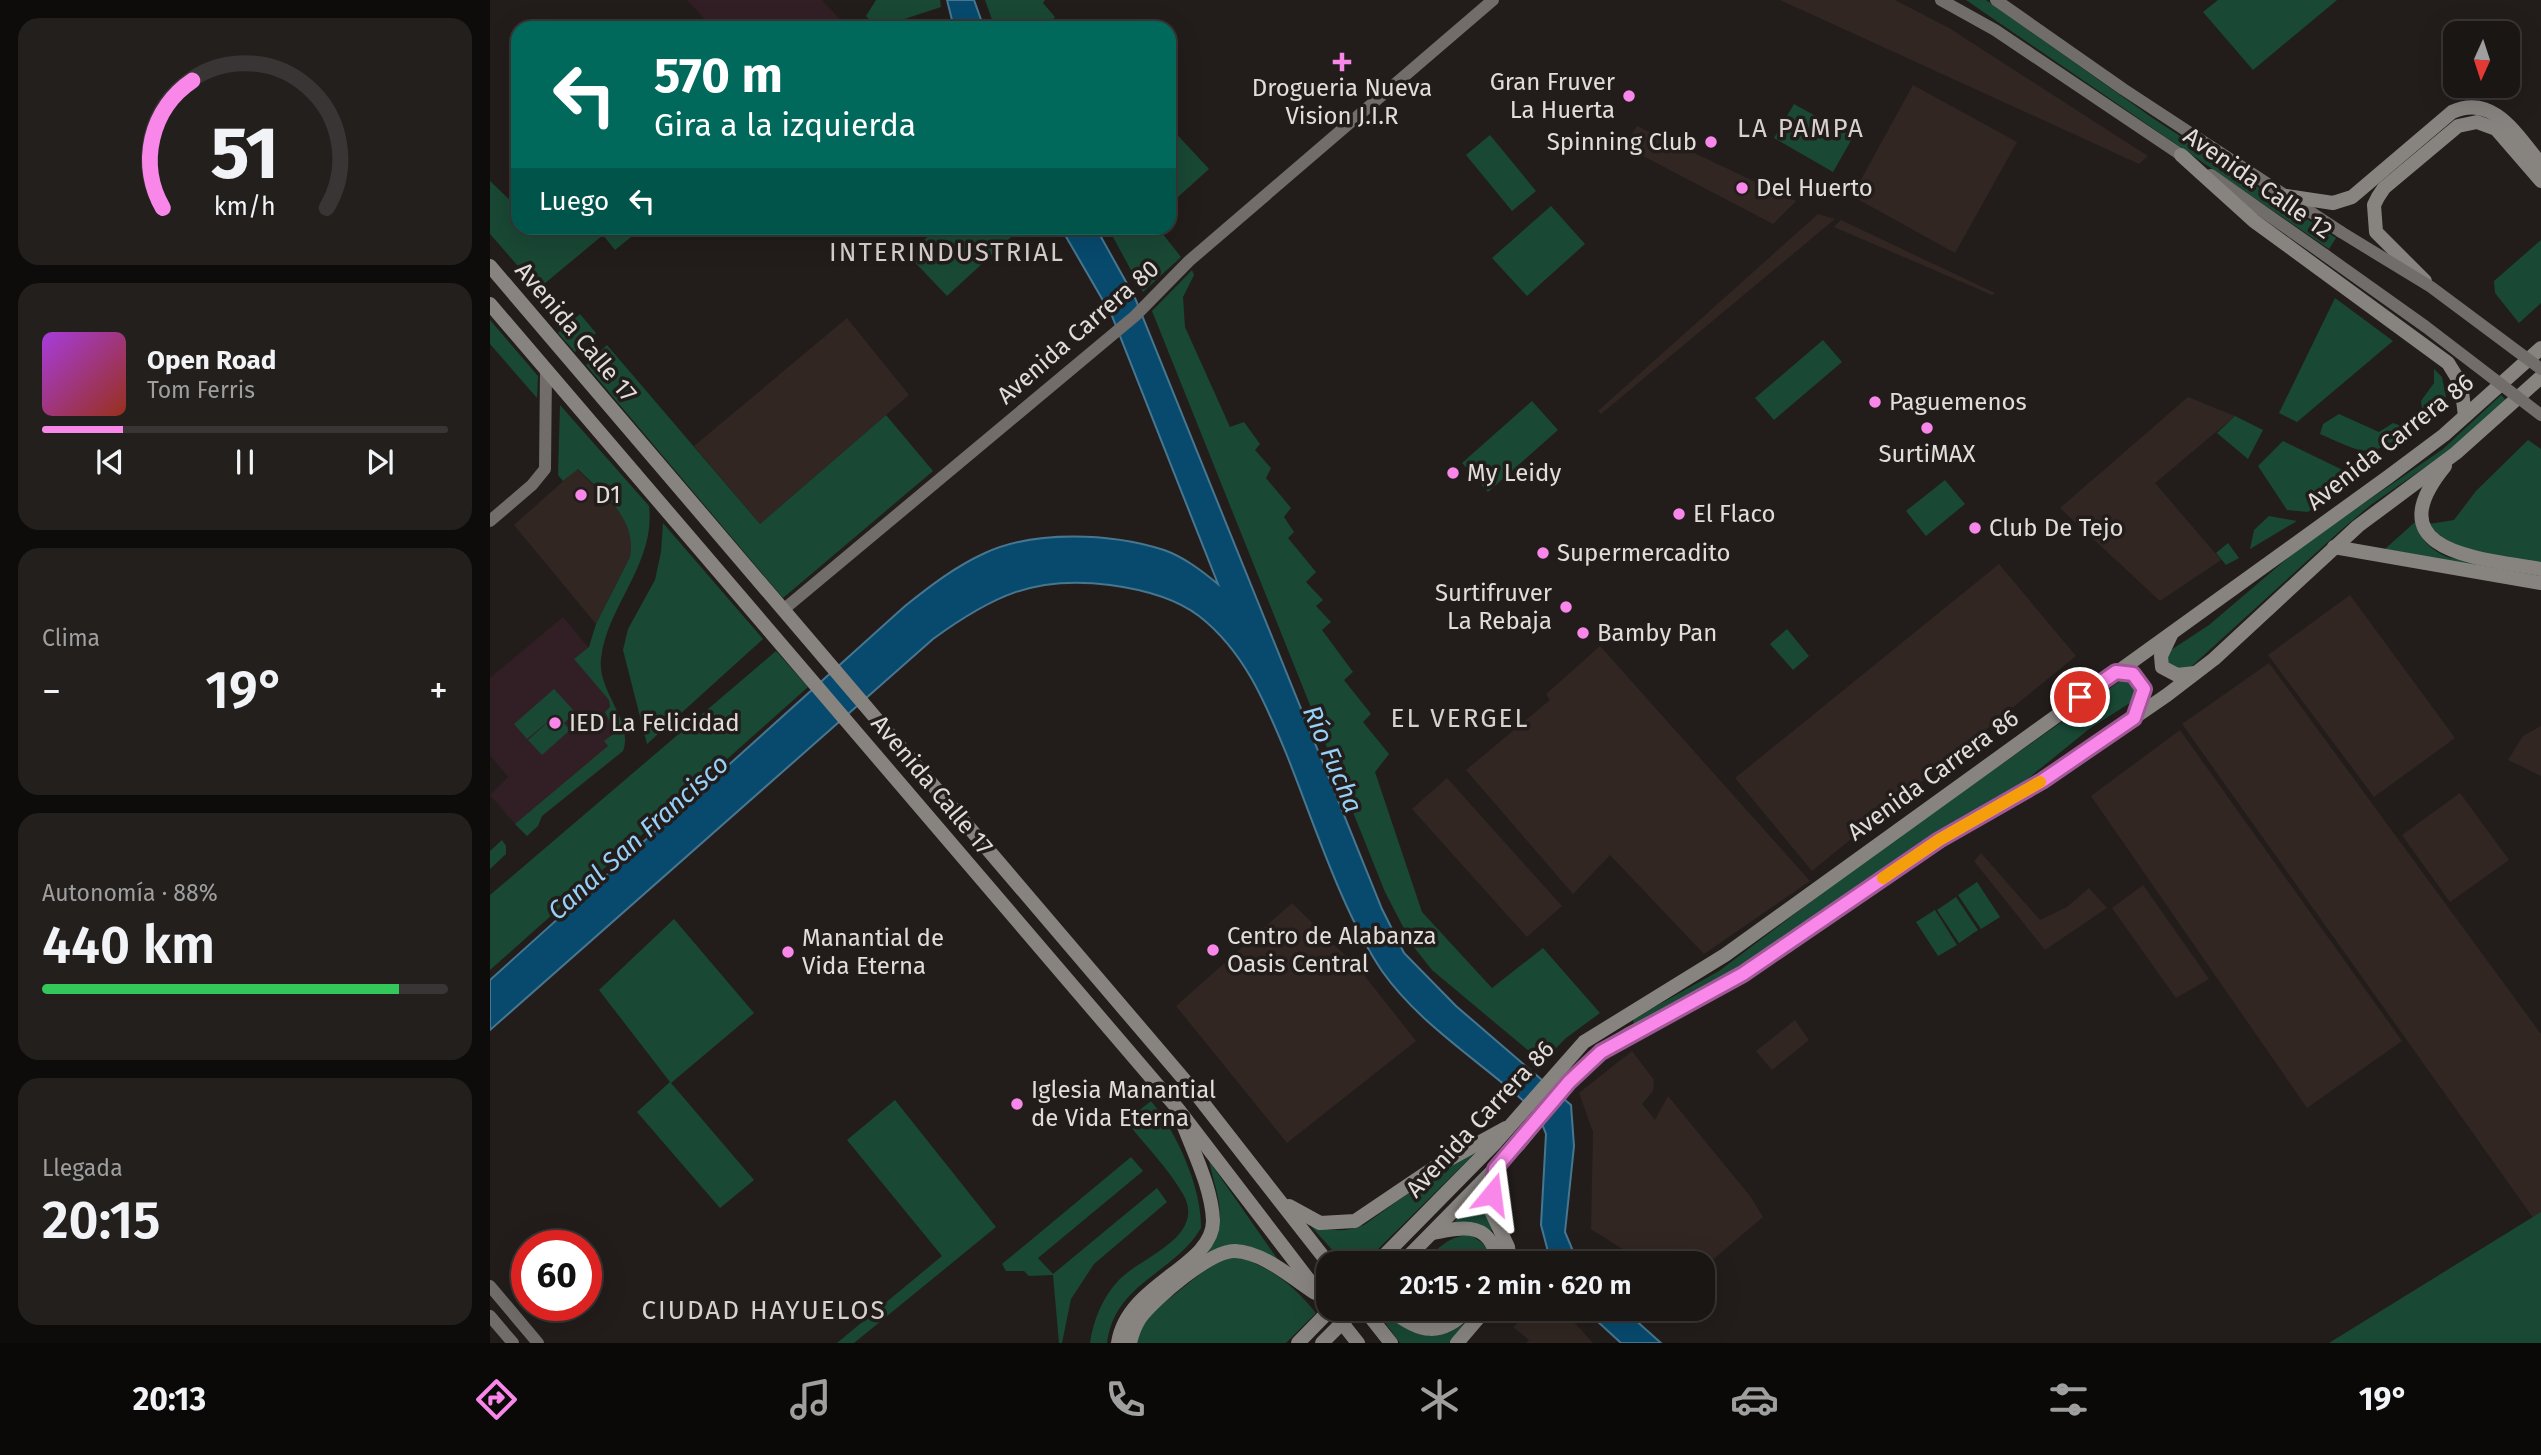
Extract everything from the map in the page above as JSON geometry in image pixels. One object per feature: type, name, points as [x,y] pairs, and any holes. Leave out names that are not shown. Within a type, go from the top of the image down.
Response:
[{"type":"main road","name":"Avenida Carrera 80","points":[[783,610],[1096,349],[1152,300],[1199,252],[1493,0]]},
{"type":"main road","name":"Avenida Calle 12","points":[[1941,0],[1995,30],[2181,155],[2426,327],[2541,415]]},
{"type":"main road","name":"Avenida Calle 12","points":[[1996,0],[2117,85],[2341,232],[2431,287],[2541,369]]},
{"type":"main road","points":[[2286,196],[2333,203],[2352,197],[2452,112],[2472,106],[2497,114],[2541,164]]},
{"type":"main road","points":[[2431,287],[2376,232],[2374,205],[2384,188],[2449,133],[2467,122],[2488,124],[2496,129],[2541,181]]},
{"type":"main road","points":[[2181,155],[2254,221],[2448,363],[2461,384],[2465,416]]},
{"type":"main road","name":"Avenida Calle 17","points":[[490,266],[1186,1081],[1318,1251]]},
{"type":"main road","name":"Avenida Calle 17","points":[[490,304],[1178,1109],[1316,1289]]},
{"type":"main road","name":"Avenida Carrera 86","points":[[1389,1251],[1515,1121],[1555,1071],[1584,1042],[1725,955],[2398,469],[2465,416],[2541,348]]},
{"type":"main road","points":[[490,521],[532,485],[545,469],[546,369]]},
{"type":"main road","name":"Avenida Carrera 86","points":[[1414,1251],[1495,1169],[1569,1082],[1614,1043],[1743,974],[1939,840],[2031,788],[2197,673],[2333,547],[2371,515],[2456,453],[2541,377]]},
{"type":"main road","points":[[2456,453],[2427,491],[2422,504],[2421,518],[2431,538],[2438,545],[2460,555],[2541,569]]},
{"type":"main road","points":[[2333,547],[2541,583]]},
{"type":"main road","points":[[2174,631],[2162,650],[2162,667],[2177,675],[2197,673]]},
{"type":"main road","points":[[2116,672],[2133,674],[2143,685],[2134,718]]},
{"type":"main road","points":[[1118,1343],[1126,1318],[1141,1297],[1194,1256],[1211,1234],[1213,1217],[1208,1193],[1178,1109]]},
{"type":"main road","points":[[1279,1199],[1320,1223],[1355,1221],[1434,1167],[1515,1121]]},
{"type":"main road","points":[[1495,1169],[1492,1213],[1508,1251]]},
{"type":"main road","points":[[1429,1236],[1460,1228],[1480,1231],[1491,1241],[1494,1251]]},
{"type":"main road","points":[[1315,1247],[1320,1251]]},
{"type":"main road","points":[[1130,1343],[1136,1324],[1148,1308],[1195,1270],[1227,1252],[1256,1257],[1316,1297]]},
{"type":"main road","points":[[490,1286],[538,1343]]},
{"type":"main road","points":[[490,1316],[513,1343]]},
{"type":"main road","points":[[1298,1343],[1316,1320]]},
{"type":"main road","name":"Avenida Calle 17","points":[[1340,1321],[1356,1342]]},
{"type":"main road","points":[[1322,1343],[1344,1321]]},
{"type":"main road","points":[[1374,1321],[1391,1343]]},
{"type":"main road","points":[[1407,1321],[1416,1327],[1430,1329],[1456,1321]]},
{"type":"main road","points":[[1457,1343],[1476,1321]]},
{"type":"shaded area","points":[[687,0],[822,0],[841,21],[706,21]]},
{"type":"shaded area","points":[[1780,0],[1895,0],[1949,28],[2148,156],[2139,164]]},
{"type":"shaded area","points":[[1913,85],[2017,142],[1955,253],[1852,196]]},
{"type":"shaded area","points":[[1637,126],[1796,201],[1773,224],[1624,146]]},
{"type":"shaded area","points":[[1818,214],[1835,219],[1601,414],[1598,411]]},
{"type":"shaded area","points":[[1841,220],[1995,293],[1992,295],[1834,227]]},
{"type":"shaded area","points":[[847,318],[909,395],[760,524],[694,446]]},
{"type":"shaded area","points":[[2188,397],[2235,416],[2155,483],[2221,560],[2160,601],[2060,508]]},
{"type":"shaded area","points":[[577,469],[622,514],[632,538],[630,557],[596,624],[514,525]]},
{"type":"shaded area","points":[[1999,564],[2076,656],[1812,871],[1735,778]]},
{"type":"shaded area","points":[[2350,595],[2455,738],[2374,797],[2268,655]]},
{"type":"shaded area","name":"IED La Felicidad","points":[[563,617],[600,661],[604,686],[619,720],[625,747],[623,751],[515,824],[490,795],[508,777],[490,755],[490,678]]},
{"type":"shaded area","points":[[1600,646],[1810,881],[1704,954],[1610,855],[1573,894],[1466,770],[1550,700],[1546,694]]},
{"type":"shaded area","points":[[2269,663],[2541,1034],[2541,1214],[2534,1219],[2182,724]]},
{"type":"shaded area","points":[[2541,726],[2541,776],[2508,760],[2523,736]]},
{"type":"shaded area","points":[[2180,730],[2402,1041],[2307,1108],[2091,796]]},
{"type":"shaded area","points":[[1447,778],[1562,906],[1527,937],[1412,809]]},
{"type":"shaded area","points":[[2460,793],[2509,860],[2450,902],[2402,835]]},
{"type":"shaded area","points":[[1981,853],[2040,920],[2067,907],[2089,888],[2107,908],[2045,950],[1974,861]]},
{"type":"shaded area","points":[[2143,885],[2209,979],[2176,998],[2112,908]]},
{"type":"shaded area","points":[[1292,903],[1360,970],[1416,1041],[1287,1143],[1176,1006]]},
{"type":"shaded area","points":[[1795,1020],[1809,1040],[1772,1070],[1756,1051]]},
{"type":"shaded area","points":[[1632,1051],[1654,1080],[1653,1091],[1642,1104],[1655,1120],[1668,1096],[1750,1196],[1763,1217],[1715,1258],[1715,1251],[1625,1251],[1591,1229],[1593,1132],[1579,1093]]},
{"type":"shaded area","points":[[1520,1321],[1573,1321],[1593,1343],[1526,1343],[1529,1340],[1513,1327]]},
{"type":"green space","points":[[876,0],[940,0],[941,7],[898,21],[871,21],[866,16]]},
{"type":"green space","points":[[985,0],[1045,0],[1043,3],[1055,17],[1052,21],[992,21]]},
{"type":"green space","points":[[1966,0],[1986,0],[2154,119],[2336,238],[2329,249]]},
{"type":"green space","points":[[2218,0],[2337,0],[2253,70],[2203,12]]},
{"type":"green space","points":[[1794,104],[1853,137],[1833,172],[1774,138]]},
{"type":"green space","points":[[1176,134],[1209,169],[1176,199]]},
{"type":"green space","points":[[1490,135],[1536,191],[1512,211],[1466,155]]},
{"type":"green space","points":[[490,181],[511,201],[511,235],[603,235],[538,289],[490,234]]},
{"type":"green space","points":[[1551,206],[1585,244],[1527,296],[1492,258]]},
{"type":"green space","points":[[603,235],[633,235],[615,250]]},
{"type":"green space","points":[[929,235],[1013,235],[947,296],[908,255]]},
{"type":"green space","points":[[1112,235],[1164,235],[1181,257],[1143,292]]},
{"type":"green space","points":[[2541,240],[2541,303],[2519,323],[2495,293],[2494,281]]},
{"type":"green space","points":[[1192,270],[1194,275],[1183,297],[1185,327],[1230,427],[1244,422],[1260,444],[1255,450],[1271,468],[1266,478],[1291,508],[1284,517],[1294,532],[1288,538],[1316,572],[1306,582],[1323,600],[1316,606],[1331,622],[1322,630],[1353,672],[1344,680],[1371,714],[1363,722],[1389,754],[1375,772],[1422,912],[1492,988],[1543,948],[1600,1013],[1566,1038],[1542,1062],[1432,970],[1413,946],[1385,892],[1152,311]]},
{"type":"green space","points":[[2335,298],[2393,341],[2297,422],[2279,413]]},
{"type":"green space","points":[[580,314],[596,333],[575,352],[558,333]]},
{"type":"green space","points":[[490,320],[538,376],[537,398],[490,344]]},
{"type":"green space","points":[[1823,340],[1842,362],[1774,420],[1755,398]]},
{"type":"green space","points":[[607,345],[760,524],[886,415],[933,471],[783,598],[586,365]]},
{"type":"green space","points":[[2434,369],[2442,377],[2446,397],[2423,417],[2421,401],[2434,383]]},
{"type":"green space","points":[[2501,395],[2506,400],[2454,447],[2372,504],[2192,666],[2180,670],[2167,662],[2168,652],[2209,625],[2303,545],[2443,449]]},
{"type":"green space","points":[[1532,401],[1558,430],[1488,492],[1462,463]]},
{"type":"green space","points":[[560,405],[649,506],[649,527],[638,566],[605,639],[601,659],[604,683],[624,728],[623,751],[542,816],[538,826],[527,836],[515,824],[608,746],[604,741],[615,733],[605,712],[610,707],[609,700],[574,659],[589,647],[596,624],[630,557],[628,530],[616,508],[578,469],[563,481],[558,475]]},
{"type":"green space","points":[[2339,414],[2379,432],[2393,423],[2410,429],[2385,446],[2366,451],[2320,434],[2323,424]]},
{"type":"green space","points":[[2235,416],[2263,430],[2248,459],[2217,433]]},
{"type":"green space","points":[[2528,440],[2541,449],[2541,564],[2465,551],[2445,542],[2429,524],[2454,520],[2476,491]]},
{"type":"green space","points":[[2283,441],[2355,476],[2308,512],[2287,510],[2258,466]]},
{"type":"green space","points":[[1945,480],[1965,504],[1926,536],[1906,511]]},
{"type":"green space","points":[[2269,516],[2297,521],[2250,549],[2254,530]]},
{"type":"green space","points":[[2415,522],[2427,544],[2447,557],[2541,575],[2541,578],[2385,549]]},
{"type":"green space","points":[[663,523],[763,639],[647,744],[623,650],[628,629],[655,580]]},
{"type":"green space","points":[[2228,543],[2239,558],[2226,565],[2216,553]]},
{"type":"green space","points":[[1787,629],[1809,656],[1793,670],[1770,644]]},
{"type":"green space","points":[[776,651],[808,687],[490,970],[490,895]]},
{"type":"green space","points":[[2123,679],[2135,684],[2133,701],[2089,729],[2014,790],[1866,879],[1727,976],[1634,1025],[1633,1019],[1719,971],[1882,848]]},
{"type":"green space","points":[[554,689],[576,713],[564,723],[570,730],[542,755],[528,740],[556,715],[527,739],[514,724]]},
{"type":"green space","points":[[502,840],[506,846],[506,854],[490,869],[490,851]]},
{"type":"green space","points":[[1977,882],[2000,917],[1981,929],[1958,895]]},
{"type":"green space","points":[[1956,897],[1978,930],[1959,943],[1937,910]]},
{"type":"green space","points":[[1935,910],[1957,945],[1938,956],[1916,922]]},
{"type":"green space","points":[[674,919],[754,1013],[671,1083],[754,1180],[720,1208],[637,1112],[670,1082],[599,990]]},
{"type":"green space","points":[[895,1100],[996,1227],[854,1343],[837,1343],[942,1256],[847,1140]]},
{"type":"green space","points":[[1151,1101],[1170,1128],[1186,1161],[1197,1196],[1201,1228],[1190,1244],[1133,1292],[1121,1306],[1112,1322],[1107,1343],[1090,1343],[1100,1309],[1113,1286],[1129,1271],[1169,1244],[1186,1222],[1188,1209],[1183,1194],[1126,1121]]},
{"type":"green space","points":[[1477,1151],[1376,1251],[1333,1251],[1309,1224],[1336,1230],[1364,1225],[1442,1169]]},
{"type":"green space","points":[[1131,1157],[1143,1171],[1038,1258],[1053,1274],[1157,1188],[1167,1202],[1094,1264],[1071,1299],[1062,1343],[1059,1343],[1053,1275],[1029,1276],[1024,1271],[1006,1271],[1002,1264]]},
{"type":"green space","points":[[1209,1161],[1281,1264],[1270,1255],[1202,1257],[1217,1233],[1220,1211]]},
{"type":"green space","points":[[1490,1186],[1493,1229],[1489,1232],[1453,1223]]},
{"type":"green space","points":[[2541,1212],[2541,1343],[2329,1343]]},
{"type":"green space","points":[[1469,1235],[1479,1240],[1488,1251],[1436,1251],[1444,1244]]},
{"type":"green space","points":[[1240,1257],[1263,1267],[1282,1279],[1316,1313],[1286,1343],[1136,1343],[1141,1326],[1151,1313],[1219,1259]]},
{"type":"green space","points":[[1384,1321],[1396,1321],[1411,1330],[1428,1334],[1464,1324],[1453,1343],[1400,1343]]},
{"type":"water","points":[[947,0],[974,0],[982,21],[952,21]]},
{"type":"water","points":[[1065,235],[1100,235],[1135,298],[1382,909],[1404,953],[1456,1006],[1571,1105],[1574,1146],[1565,1232],[1573,1251],[1548,1251],[1541,1225],[1546,1134],[1538,1114],[1416,1011],[1382,971],[1341,894],[1278,734],[1252,678],[1241,661],[1215,630],[1189,609],[1168,599],[1133,589],[1083,583],[1037,586],[995,600],[954,624],[933,639],[490,1030],[490,980],[905,606],[954,570],[985,553],[1027,540],[1097,537],[1164,550],[1186,560],[1218,584],[1112,316]]},
{"type":"water","points":[[1597,1321],[1636,1321],[1661,1343],[1621,1343]]},
{"type":"slow traffic","points":[[1883,878],[1939,840],[2040,782]]},
{"type":"place","name":"Drogueria Nueva Vision J.I.R","points":[[1342,62]]},
{"type":"place","name":"Gran Fruver La Huerta","points":[[1629,96]]},
{"type":"place","name":"Spinning Club","points":[[1711,142]]},
{"type":"place","name":"Del Huerto","points":[[1742,188]]},
{"type":"place","name":"Paguemenos","points":[[1875,402]]},
{"type":"place","name":"SurtiMAX","points":[[1927,428]]},
{"type":"place","name":"My Leidy","points":[[1453,473]]},
{"type":"place","name":"D1","points":[[581,495]]},
{"type":"place","name":"El Flaco","points":[[1679,514]]},
{"type":"place","name":"Club De Tejo","points":[[1975,528]]},
{"type":"place","name":"Supermercadito","points":[[1543,553]]},
{"type":"place","name":"Surtifruver La Rebaja","points":[[1566,607]]},
{"type":"place","name":"Bamby Pan","points":[[1583,633]]},
{"type":"place","name":"IED La Felicidad","points":[[555,723]]},
{"type":"place","name":"Centro de Alabanza Oasis Central","points":[[1213,950]]},
{"type":"place","name":"Manantial de Vida Eterna","points":[[788,952]]},
{"type":"place","name":"Iglesia Manantial de Vida Eterna","points":[[1017,1104]]},
{"type":"district","name":"LA PAMPA","points":[[1801,128]]},
{"type":"district","name":"INTERINDUSTRIAL","points":[[947,252]]},
{"type":"district","name":"EL VERGEL","points":[[1460,718]]},
{"type":"district","name":"CIUDAD HAYUELOS","points":[[764,1310]]},
{"type":"route","points":[[1492,1194],[1495,1169],[1569,1082],[1601,1052],[1629,1034],[1743,974],[1939,840],[2042,781],[2134,718],[2144,689],[2142,682],[2133,674],[2116,672],[2080,697]]},
{"type":"water label","name":"Río Fucha","points":[[1333,759]]},
{"type":"water label","name":"Canal San Francisco","points":[[638,837]]}]
